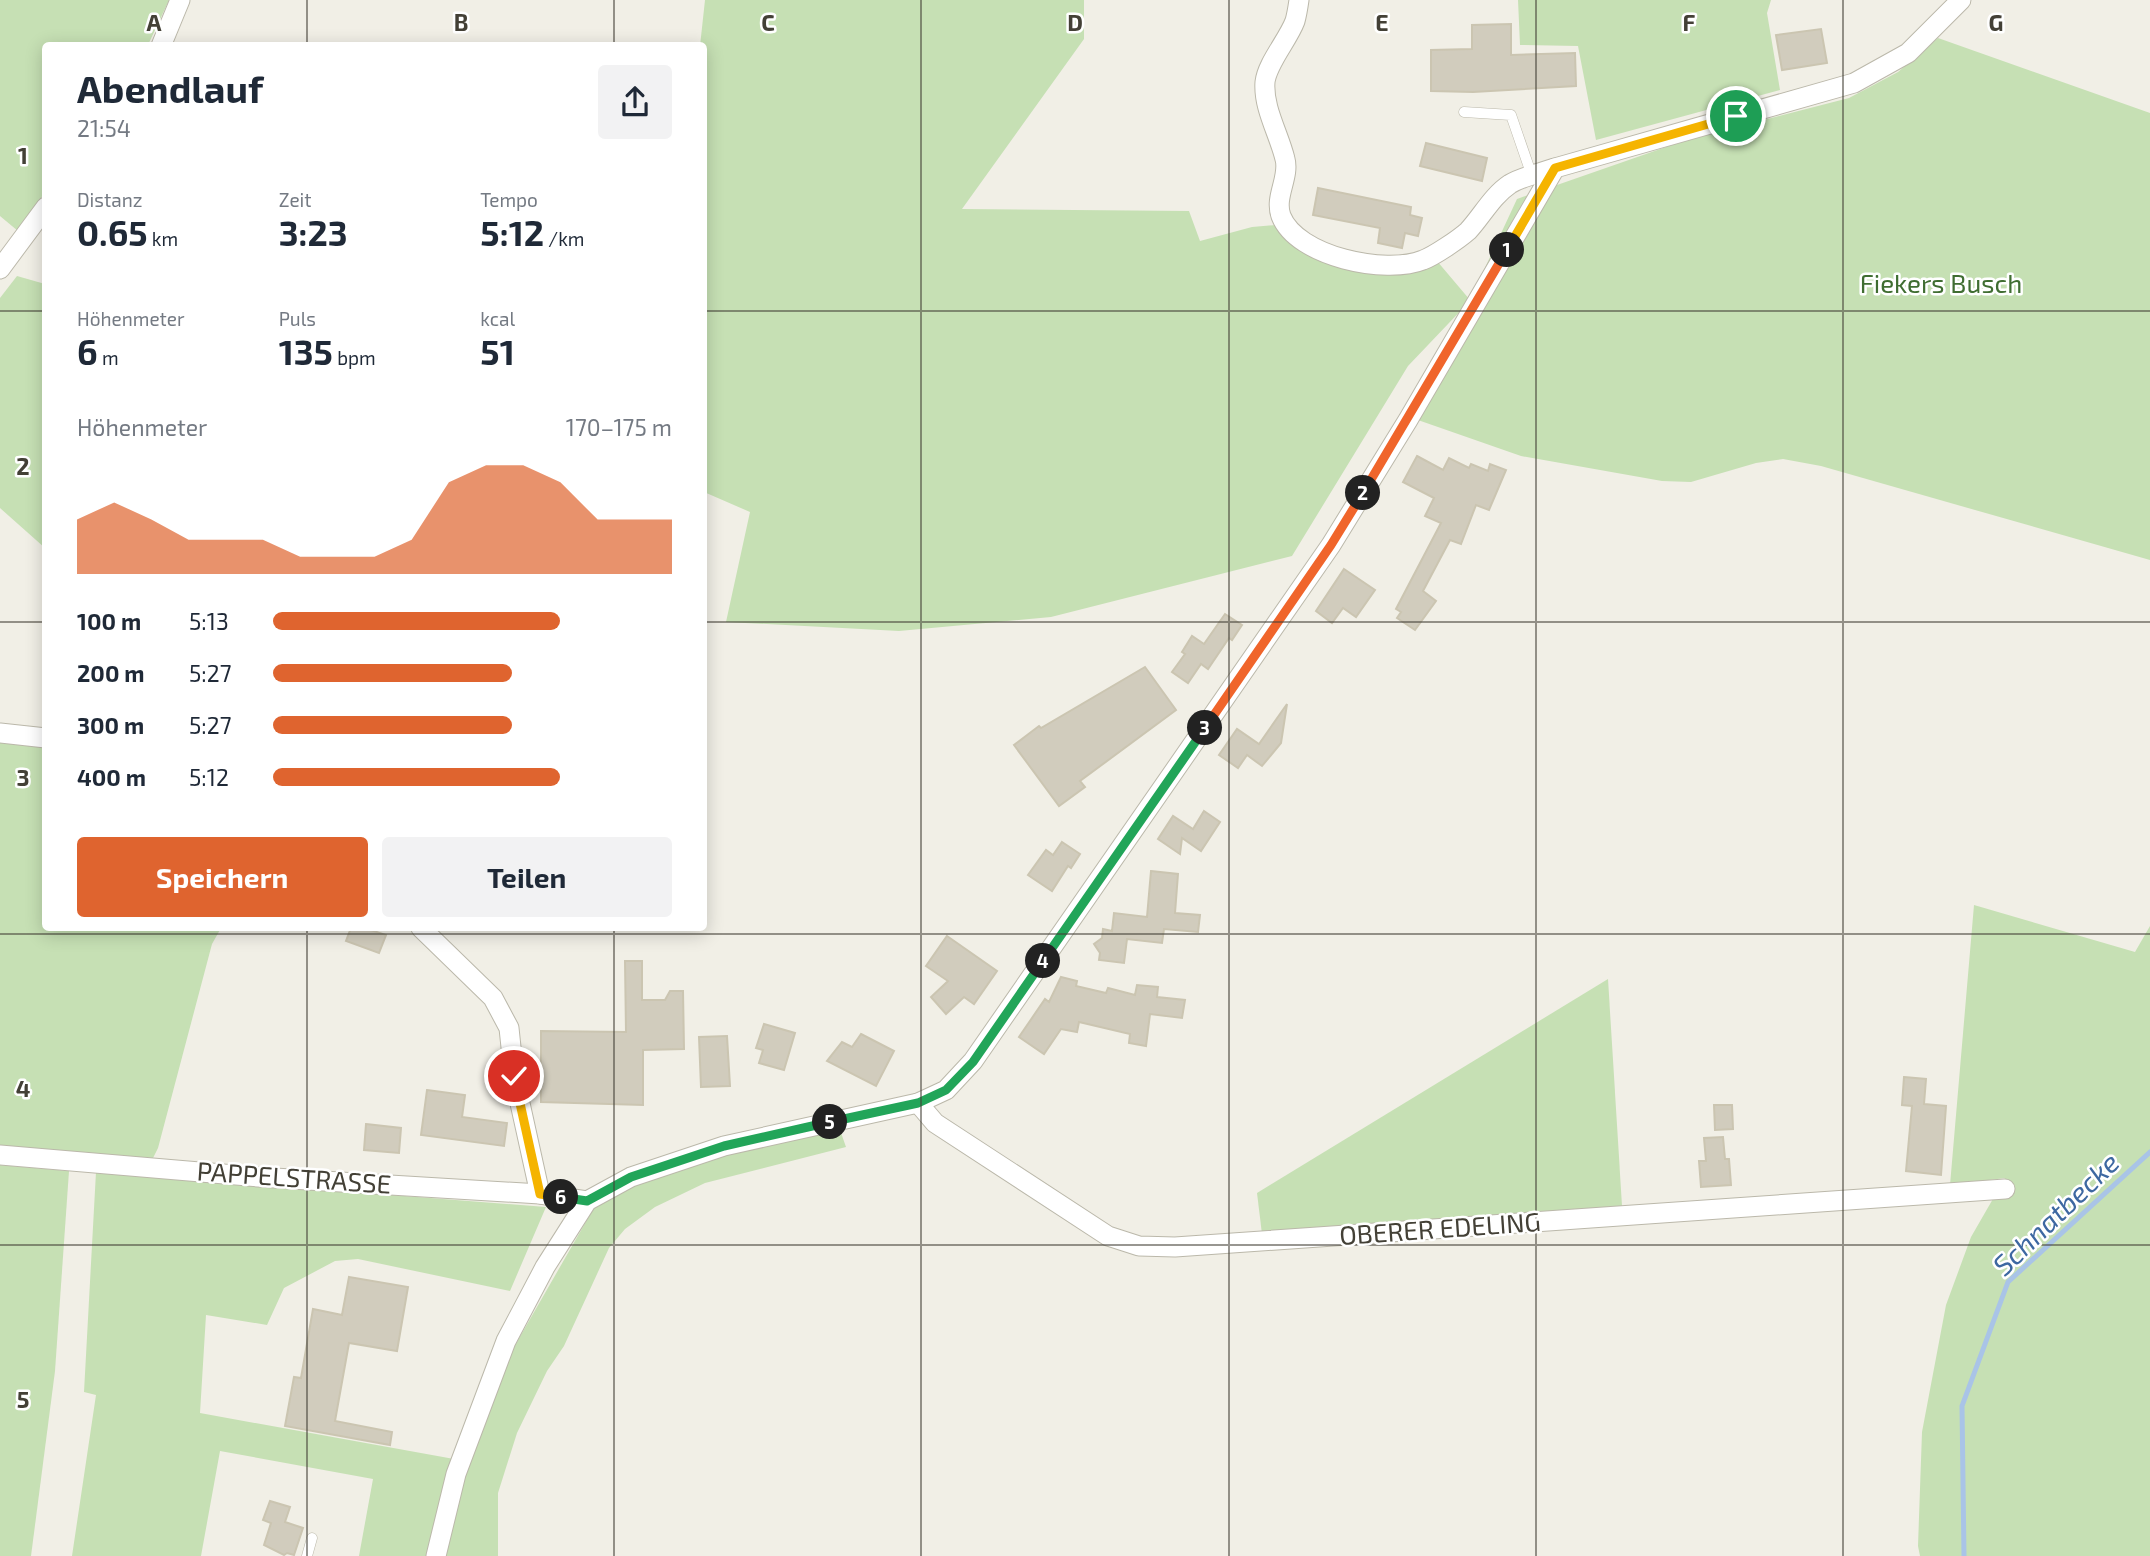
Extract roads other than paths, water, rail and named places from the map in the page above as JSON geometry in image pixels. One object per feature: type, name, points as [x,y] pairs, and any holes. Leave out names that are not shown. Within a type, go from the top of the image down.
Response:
[{"type":"street","points":[[163,42],[180,0]]},
{"type":"street","points":[[1299,0],[1295,20],[1265,79],[1265,98],[1287,165],[1280,194],[1281,215],[1292,233],[1311,246],[1339,257],[1371,264],[1402,265],[1424,260],[1466,233],[1495,197],[1511,183],[1854,83],[1908,53],[1961,0]]},
{"type":"street","points":[[436,1556],[456,1474],[506,1341],[545,1267],[587,1201],[631,1177],[724,1146],[918,1103],[946,1090],[973,1062],[1324,557],[1408,420],[1555,168]]},
{"type":"street","points":[[0,269],[42,212]]},
{"type":"street","points":[[0,733],[42,738]]},
{"type":"street","points":[[424,931],[493,998],[509,1028],[514,1076],[540,1194]]},
{"type":"street","name":"OBERER EDELING","points":[[918,1103],[935,1123],[1108,1236],[1139,1246],[1175,1247],[2005,1189]]},
{"type":"street","name":"PAPPELSTRASSE","points":[[0,1155],[258,1177],[540,1194],[587,1201]]},
{"type":"lane","points":[[1464,112],[1511,116],[1532,176]]},
{"type":"lane","points":[[307,1556],[312,1538]]},
{"type":"waterway","name":"Schnatbecke","points":[[1964,1556],[1962,1406],[2008,1282],[2150,1152]]},
{"type":"park label","name":"Fiekers Busch","points":[[1941,284]]}]
